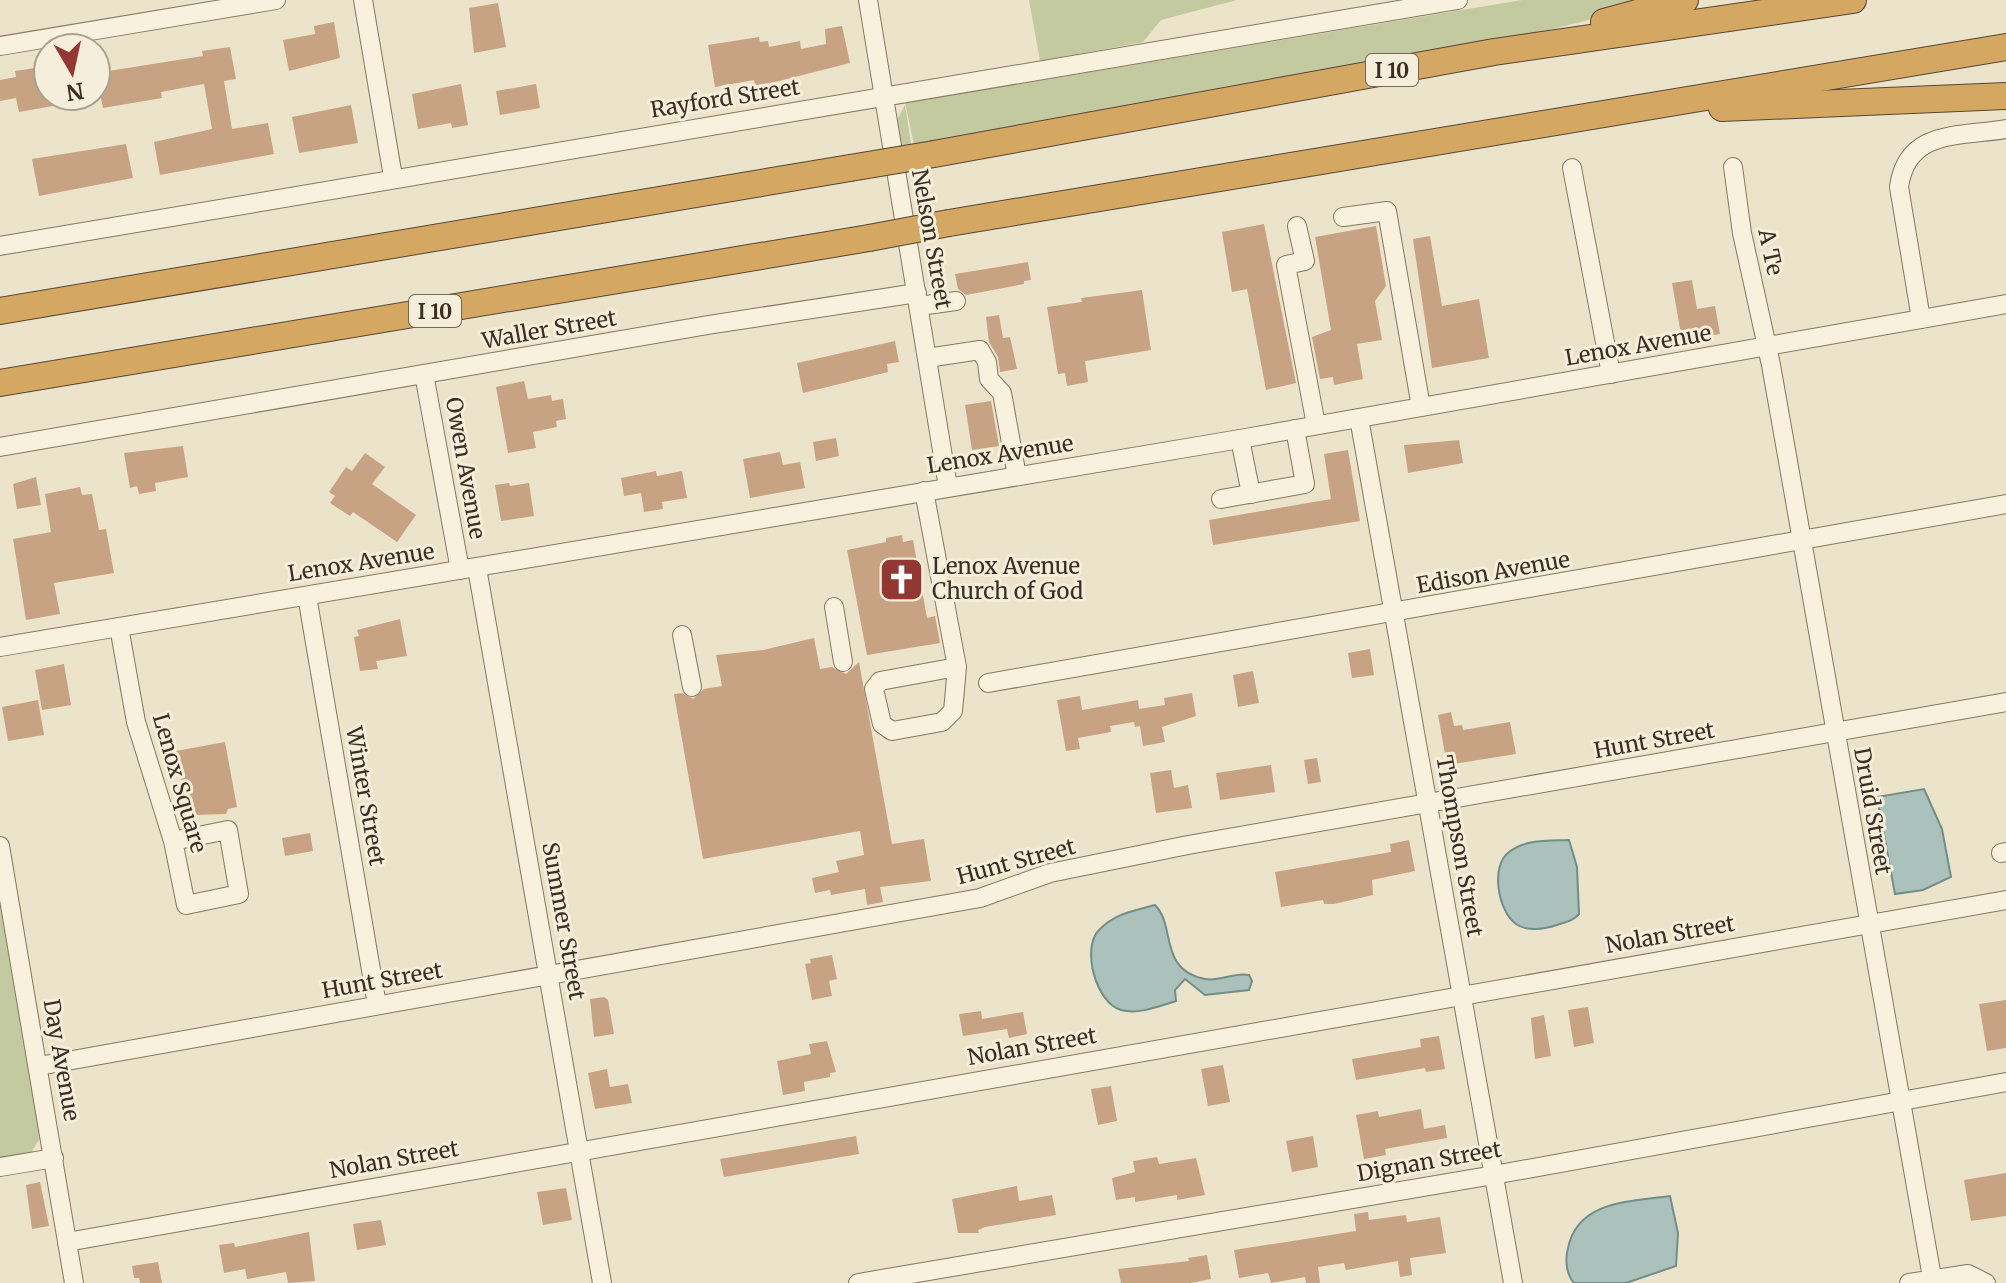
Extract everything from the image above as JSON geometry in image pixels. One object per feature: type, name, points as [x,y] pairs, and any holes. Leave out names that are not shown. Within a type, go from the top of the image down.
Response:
[{"type":"highway","points":[[1494,52],[1685,0]]},
{"type":"highway","name":"I 10","points":[[0,311],[934,154],[1494,52],[1853,0]]},
{"type":"highway","name":"I 10","points":[[0,383],[2006,47]]},
{"type":"highway","points":[[1452,138],[1718,109],[2006,96]]},
{"type":"street","points":[[0,46],[276,0]]},
{"type":"street","points":[[363,0],[393,177]]},
{"type":"street","name":"Nelson Street","points":[[868,0],[948,487]]},
{"type":"street","name":"Rayford Street","points":[[0,246],[393,177],[1458,0]]},
{"type":"street","points":[[1921,319],[1899,187],[1909,153],[1926,142],[2006,129]]},
{"type":"street","name":"A Te","points":[[1733,167],[1742,233],[1767,347]]},
{"type":"street","points":[[1572,168],[1611,374]]},
{"type":"street","points":[[1343,217],[1387,211],[1421,407]]},
{"type":"street","points":[[1297,226],[1305,261],[1286,265],[1316,425]]},
{"type":"street","name":"Waller Street","points":[[0,447],[424,374],[918,300],[956,301]]},
{"type":"street","name":"Lenox Avenue","points":[[0,647],[664,535],[818,519],[924,491],[1240,439],[2006,304]]},
{"type":"street","name":"Druid Street","points":[[1767,347],[1932,1281]]},
{"type":"street","points":[[927,358],[980,350],[984,353],[989,379],[1002,393],[1017,476]]},
{"type":"street","name":"Owen Avenue","points":[[424,374],[469,569]]},
{"type":"street","name":"Thompson Street","points":[[1359,418],[1513,1283]]},
{"type":"street","points":[[1221,499],[1305,484],[1295,429]]},
{"type":"street","points":[[1240,439],[1251,494]]},
{"type":"street","points":[[924,491],[957,667],[953,711],[942,722],[892,731],[882,724],[874,689],[880,681],[957,667]]},
{"type":"street","name":"Edison Avenue","points":[[988,683],[1395,615],[2006,504]]},
{"type":"street","points":[[664,535],[668,555]]},
{"type":"street","name":"Summer Street","points":[[469,569],[549,976],[602,1283]]},
{"type":"street","name":"Winter Street","points":[[307,596],[377,1005]]},
{"type":"street","points":[[834,607],[843,662]]},
{"type":"street","name":"Lenox Square","points":[[119,627],[144,758],[173,841],[186,905],[239,894],[228,830],[173,841]]},
{"type":"street","points":[[682,635],[692,687]]},
{"type":"street","name":"Hunt Street","points":[[39,1066],[980,898],[1050,873],[1188,845],[1412,804],[1428,806],[2006,702]]},
{"type":"street","name":"Day Avenue","points":[[0,846],[74,1283]]},
{"type":"street","name":"Nolan Street","points":[[67,1242],[2006,900]]},
{"type":"street","name":"Dignan Street","points":[[858,1283],[1494,1175],[2006,1082]]},
{"type":"street","points":[[0,1167],[54,1158]]},
{"type":"street","points":[[1909,1283],[1968,1274],[1986,1282],[2006,1278]]},
{"type":"green space","points":[[1029,0],[1237,0],[1161,20],[1143,42],[1040,61]]},
{"type":"green space","points":[[1522,0],[1668,0],[1473,49],[1155,100],[915,149],[905,103]]},
{"type":"green space","points":[[905,105],[912,149],[901,151],[897,120]]},
{"type":"green space","points":[[0,893],[40,1122],[40,1138],[29,1156],[0,1161]]},
{"type":"water","points":[[1924,789],[1942,829],[1951,877],[1923,890],[1895,894],[1877,797]]},
{"type":"water","points":[[1569,840],[1577,867],[1579,914],[1569,921],[1542,929],[1516,924],[1501,899],[1498,878],[1503,859],[1522,845]]},
{"type":"water","points":[[1155,905],[1180,966],[1190,974],[1205,979],[1249,975],[1252,981],[1249,990],[1205,995],[1185,979],[1175,990],[1176,1001],[1135,1011],[1121,1010],[1112,1005],[1104,997],[1094,974],[1091,949],[1094,938],[1112,920]]},
{"type":"water","points":[[1670,1196],[1678,1233],[1676,1266],[1626,1283],[1574,1283],[1568,1271],[1567,1252],[1574,1232],[1583,1220],[1608,1206]]},
{"type":"building","points":[[498,3],[506,47],[474,53],[469,8]]},
{"type":"building","points":[[334,22],[340,58],[289,71],[283,40],[315,34],[314,26]]},
{"type":"building","points":[[842,26],[850,63],[775,82],[755,85],[754,80],[715,87],[708,45],[759,37],[760,42],[768,41],[769,47],[800,41],[801,49],[826,44],[825,29]]},
{"type":"building","points":[[230,47],[236,79],[224,81],[232,129],[268,123],[274,154],[160,175],[154,142],[212,129],[204,84],[161,92],[162,98],[112,106],[112,70],[203,56],[202,51]]},
{"type":"building","points":[[32,68],[32,110],[19,112],[16,98],[0,101],[0,80],[16,77],[15,71]]},
{"type":"building","points":[[461,84],[468,125],[452,128],[451,123],[418,129],[412,94]]},
{"type":"building","points":[[536,84],[540,108],[500,115],[496,91]]},
{"type":"building","points":[[351,105],[358,143],[299,153],[292,117]]},
{"type":"building","points":[[126,144],[133,178],[39,196],[32,159]]},
{"type":"building","points":[[1264,224],[1296,383],[1266,390],[1247,289],[1232,292],[1222,232]]},
{"type":"building","points":[[1376,226],[1386,286],[1375,301],[1382,340],[1357,344],[1363,379],[1334,385],[1333,377],[1320,379],[1312,337],[1331,330],[1315,237]]},
{"type":"building","points":[[1430,236],[1442,306],[1479,299],[1489,358],[1432,368],[1413,239]]},
{"type":"building","points":[[1028,262],[1031,280],[1024,281],[1024,284],[966,295],[958,289],[955,274]]},
{"type":"building","points":[[1692,280],[1697,309],[1715,306],[1720,334],[1682,340],[1672,283]]},
{"type":"building","points":[[1142,290],[1151,350],[1085,361],[1088,382],[1067,386],[1065,373],[1058,374],[1047,307],[1082,302],[1081,298]]},
{"type":"building","points":[[999,315],[1003,338],[1010,337],[1017,369],[1000,372],[998,357],[989,342],[986,317]]},
{"type":"building","points":[[895,341],[899,362],[887,364],[888,372],[803,393],[797,363]]},
{"type":"building","points":[[524,381],[528,399],[551,395],[552,401],[563,399],[566,419],[556,421],[557,427],[533,432],[536,448],[508,453],[496,387]]},
{"type":"building","points":[[991,401],[999,446],[972,450],[965,405]]},
{"type":"building","points":[[836,438],[839,456],[816,461],[813,442]]},
{"type":"building","points":[[1459,440],[1463,463],[1408,473],[1404,445]]},
{"type":"building","points":[[183,446],[188,477],[155,483],[156,491],[139,494],[137,486],[130,488],[124,453]]},
{"type":"building","points":[[1348,450],[1360,521],[1213,545],[1209,520],[1331,499],[1324,454]]},
{"type":"building","points":[[780,452],[783,465],[800,462],[805,488],[750,498],[743,459]]},
{"type":"building","points":[[365,453],[385,467],[372,484],[416,515],[397,542],[353,512],[350,516],[330,503],[335,496],[329,492],[346,467],[352,471]]},
{"type":"building","points":[[656,471],[657,476],[682,471],[687,498],[662,502],[663,509],[644,512],[641,493],[624,496],[621,478]]},
{"type":"building","points":[[36,477],[41,505],[17,509],[13,484]]},
{"type":"building","points":[[509,483],[510,486],[529,483],[534,516],[501,521],[495,485]]},
{"type":"building","points":[[80,487],[82,495],[92,494],[99,530],[106,529],[114,573],[54,583],[60,614],[26,620],[13,539],[51,532],[45,494]]},
{"type":"building","points":[[902,535],[903,542],[913,540],[927,618],[935,616],[940,643],[867,655],[847,550],[886,542],[886,538]]},
{"type":"building","points":[[400,619],[407,656],[376,661],[378,669],[360,671],[354,637],[359,636],[357,630]]},
{"type":"building","points":[[814,638],[820,669],[832,667],[846,674],[859,662],[892,844],[924,839],[931,881],[880,887],[883,902],[867,905],[865,889],[831,895],[830,890],[815,893],[812,878],[839,872],[836,861],[864,855],[860,831],[703,859],[674,694],[682,693],[693,699],[704,689],[722,686],[716,655],[763,650]]},
{"type":"building","points":[[1370,649],[1374,675],[1352,678],[1348,653]]},
{"type":"building","points":[[64,664],[71,705],[42,710],[35,670]]},
{"type":"building","points":[[1253,671],[1259,703],[1238,707],[1233,675]]},
{"type":"building","points":[[1192,693],[1196,716],[1162,727],[1165,742],[1143,746],[1140,726],[1135,727],[1134,722],[1110,726],[1111,732],[1078,738],[1080,749],[1066,751],[1057,700],[1080,696],[1082,710],[1138,700],[1139,709],[1165,705],[1164,698]]},
{"type":"building","points":[[38,700],[44,735],[8,741],[2,707]]},
{"type":"building","points":[[1451,712],[1454,726],[1462,725],[1463,730],[1510,722],[1516,754],[1447,765],[1438,715]]},
{"type":"building","points":[[225,742],[237,807],[228,809],[226,814],[193,815],[187,782],[182,783],[176,751]]},
{"type":"building","points":[[1317,758],[1321,782],[1308,784],[1304,760]]},
{"type":"building","points":[[1271,765],[1275,792],[1220,800],[1216,773]]},
{"type":"building","points":[[1171,770],[1174,788],[1188,785],[1192,808],[1156,813],[1150,773]]},
{"type":"building","points":[[310,833],[313,851],[285,856],[282,838]]},
{"type":"building","points":[[1409,840],[1415,871],[1372,880],[1373,895],[1334,904],[1324,904],[1323,900],[1281,907],[1275,872],[1391,852],[1390,844]]},
{"type":"building","points":[[832,955],[837,979],[829,981],[832,996],[812,1000],[805,964],[811,963],[810,959]]},
{"type":"building","points":[[604,997],[608,1000],[614,1034],[594,1037],[590,999]]},
{"type":"building","points":[[2006,1000],[2006,1048],[1987,1051],[1979,1004]]},
{"type":"building","points":[[1588,1007],[1594,1043],[1574,1047],[1568,1010]]},
{"type":"building","points":[[981,1011],[982,1019],[1023,1012],[1027,1034],[1009,1038],[1007,1029],[963,1036],[959,1014]]},
{"type":"building","points":[[1544,1015],[1551,1056],[1535,1059],[1531,1018]]},
{"type":"building","points":[[1439,1036],[1445,1069],[1426,1072],[1425,1068],[1356,1080],[1352,1059],[1421,1047],[1420,1039]]},
{"type":"building","points":[[827,1041],[836,1072],[830,1073],[830,1077],[804,1082],[805,1091],[783,1095],[777,1061],[811,1054],[809,1044]]},
{"type":"building","points":[[1223,1065],[1230,1102],[1208,1106],[1201,1069]]},
{"type":"building","points":[[607,1069],[610,1087],[628,1084],[632,1103],[595,1109],[588,1073]]},
{"type":"building","points":[[1111,1086],[1117,1121],[1098,1125],[1091,1089]]},
{"type":"building","points":[[1421,1109],[1424,1129],[1445,1125],[1447,1138],[1385,1149],[1386,1155],[1364,1159],[1356,1115],[1378,1111],[1379,1117]]},
{"type":"building","points":[[856,1136],[859,1154],[724,1177],[720,1159]]},
{"type":"building","points":[[1313,1136],[1318,1167],[1292,1172],[1286,1141]]},
{"type":"building","points":[[1157,1157],[1159,1164],[1196,1158],[1205,1195],[1177,1200],[1177,1195],[1135,1202],[1135,1197],[1116,1200],[1112,1178],[1135,1172],[1133,1161]]},
{"type":"building","points":[[2006,1173],[2006,1216],[1971,1221],[1964,1180]]},
{"type":"building","points":[[40,1182],[49,1226],[32,1229],[26,1185]]},
{"type":"building","points":[[1017,1186],[1019,1201],[1052,1195],[1056,1215],[985,1227],[978,1230],[979,1233],[958,1233],[952,1199]]},
{"type":"building","points":[[566,1188],[572,1220],[543,1225],[537,1192]]},
{"type":"building","points":[[1368,1212],[1369,1220],[1406,1215],[1407,1222],[1440,1217],[1446,1253],[1410,1258],[1412,1275],[1400,1277],[1398,1261],[1346,1270],[1344,1263],[1318,1267],[1320,1283],[1306,1283],[1305,1277],[1271,1283],[1268,1273],[1239,1278],[1234,1250],[1356,1231],[1354,1214]]},
{"type":"building","points":[[381,1220],[386,1245],[357,1250],[353,1224]]},
{"type":"building","points":[[309,1232],[315,1281],[288,1283],[286,1272],[247,1279],[245,1269],[224,1273],[219,1245],[234,1243],[235,1247]]},
{"type":"building","points":[[1207,1255],[1211,1279],[1191,1283],[1121,1283],[1118,1269],[1189,1261],[1188,1258]]},
{"type":"building","points":[[158,1262],[162,1283],[140,1283],[139,1278],[134,1278],[132,1266]]},
{"type":"place","name":"Lenox Avenue Church of God","points":[[901,579]]}]
